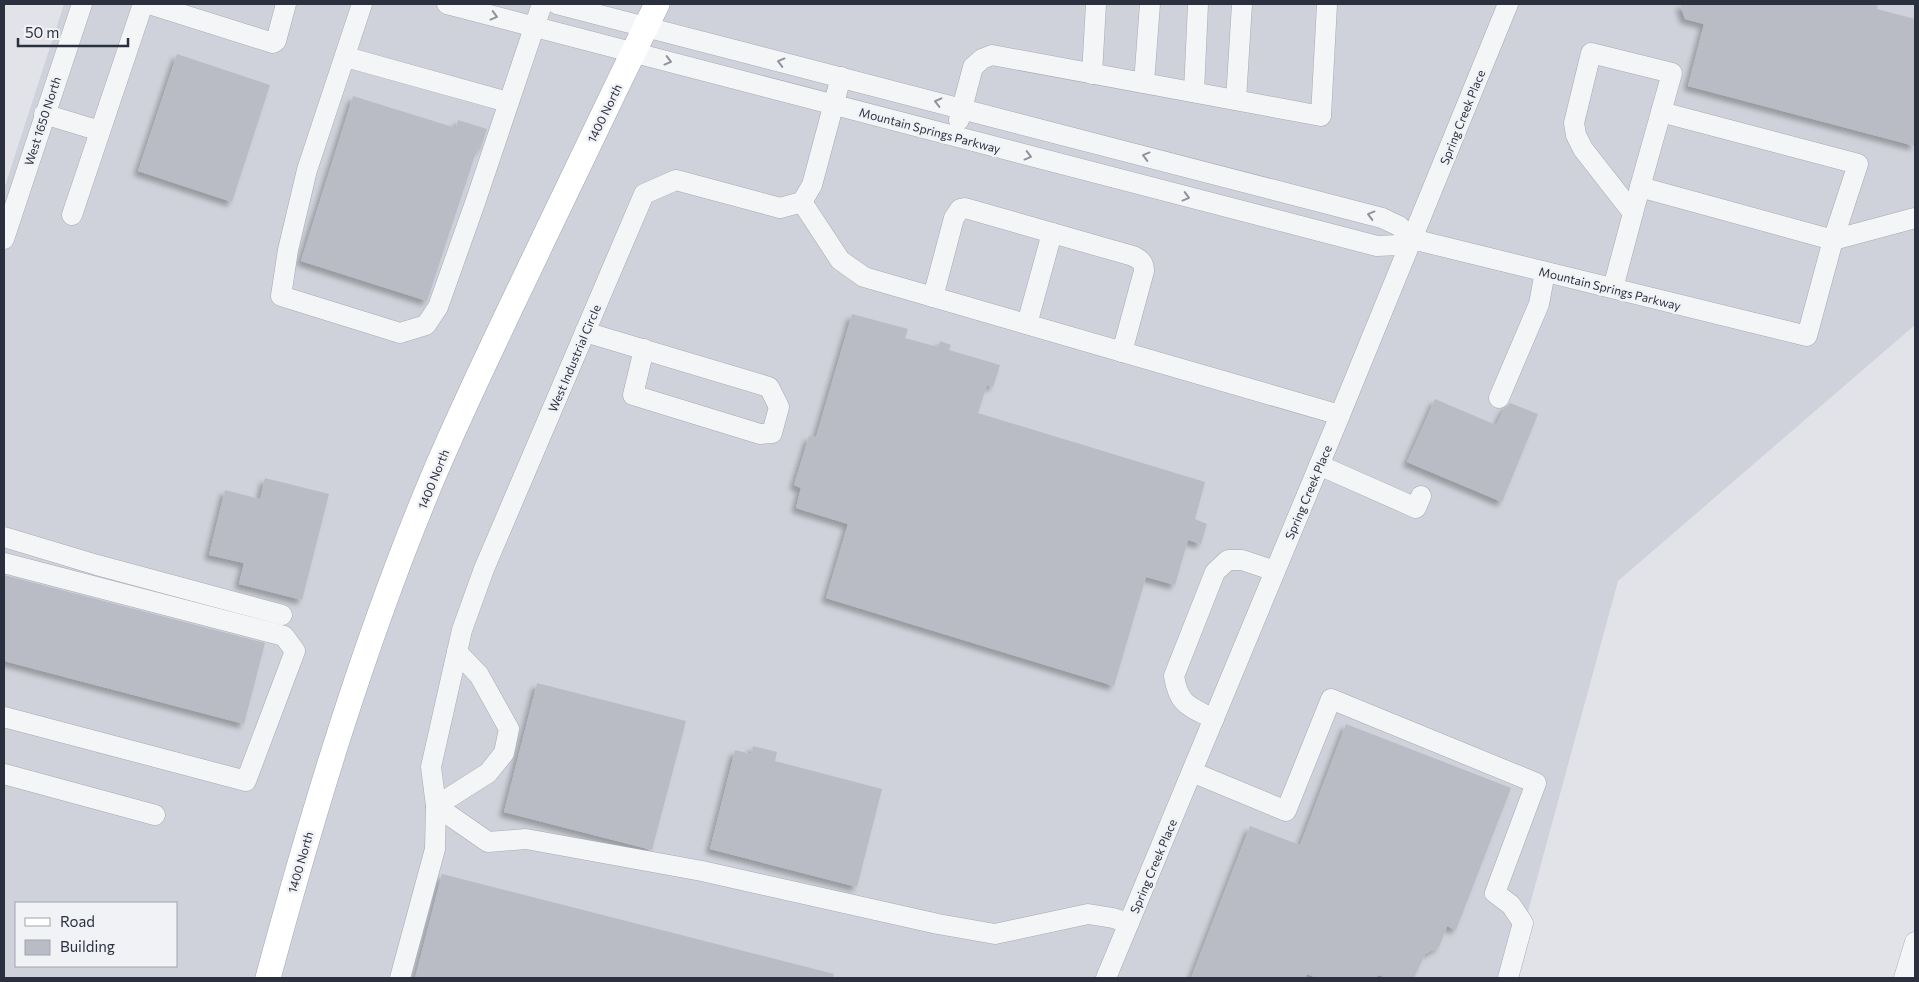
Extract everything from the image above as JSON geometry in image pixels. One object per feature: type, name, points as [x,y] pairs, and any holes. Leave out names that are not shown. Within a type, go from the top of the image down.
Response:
[{"type":"main road","name":"1400 North","points":[[268,978],[308,835],[353,690],[433,478],[473,386],[644,26],[657,4]]},
{"type":"street","name":"West 1650 North","points":[[4,239],[82,4]]},
{"type":"street","points":[[72,214],[143,4]]},
{"type":"street","points":[[149,4],[273,43],[276,41],[286,4]]},
{"type":"street","points":[[362,4],[307,170],[288,250],[281,296],[400,333],[426,324],[438,307],[542,4]]},
{"type":"street","name":"Mountain Springs Parkway","points":[[447,4],[1377,246],[1399,245],[1412,239]]},
{"type":"street","name":"Mountain Springs Parkway","points":[[557,4],[1382,218],[1399,226],[1412,239],[1807,336],[1832,240]]},
{"type":"street","points":[[1092,74],[1096,4]]},
{"type":"street","points":[[1144,83],[1150,4]]},
{"type":"street","points":[[1194,92],[1198,4]]},
{"type":"street","points":[[1236,100],[1242,4]]},
{"type":"street","points":[[954,136],[973,67],[982,58],[992,55],[1321,116],[1327,4]]},
{"type":"street","name":"Spring Creek Place","points":[[1106,978],[1340,416],[1508,4]]},
{"type":"street","points":[[1613,288],[1672,73],[1591,53],[1574,123],[1576,135],[1583,148],[1633,213]]},
{"type":"street","points":[[346,57],[508,102]]},
{"type":"street","points":[[841,77],[812,185],[802,202],[840,260],[864,277],[1340,416]]},
{"type":"street","points":[[1661,112],[1858,164],[1832,240]]},
{"type":"street","points":[[44,114],[100,131]]},
{"type":"street","name":"West Industrial Circle","points":[[400,978],[435,849],[436,806],[430,767],[462,630],[484,569],[644,194],[676,180],[780,208],[802,202]]},
{"type":"street","points":[[1640,187],[1832,240],[1915,218]]},
{"type":"street","points":[[933,297],[954,218],[960,209],[965,208],[1133,256],[1140,259],[1144,264],[1144,271],[1122,352]]},
{"type":"street","points":[[1027,324],[1052,233]]},
{"type":"street","points":[[1499,398],[1539,304],[1545,272]]},
{"type":"street","points":[[586,332],[644,349],[769,387],[779,407],[772,434],[760,434],[633,395],[644,349]]},
{"type":"street","points":[[1319,465],[1416,508],[1421,496]]},
{"type":"street","points":[[4,537],[97,565],[282,615]]},
{"type":"street","points":[[1214,719],[1185,704],[1177,691],[1174,676],[1214,572],[1228,560],[1242,560],[1275,571]]},
{"type":"street","points":[[4,563],[284,636],[295,651],[246,780],[4,717]]},
{"type":"street","points":[[457,652],[479,675],[509,728],[504,753],[488,773],[436,806],[488,842],[526,839],[693,870],[938,924],[995,934],[1088,914],[1129,923]]},
{"type":"street","points":[[1192,772],[1286,811],[1331,699],[1536,783],[1495,893],[1511,905],[1523,922],[1508,978]]},
{"type":"street","points":[[4,774],[155,815]]},
{"type":"street","points":[[1904,978],[1915,942]]},
{"type":"shaded area","points":[[64,4],[1915,4],[1915,325],[1618,581],[1510,978],[4,978],[4,189]]},
{"type":"building","points":[[1680,4],[1878,4],[1877,9],[1915,19],[1915,146],[1688,86],[1704,24],[1685,19]]},
{"type":"building","points":[[177,54],[270,85],[232,202],[138,171]]},
{"type":"building","points":[[353,96],[456,128],[458,120],[487,129],[480,150],[477,149],[427,301],[301,261]]},
{"type":"building","points":[[852,314],[908,329],[905,338],[938,347],[940,341],[951,345],[949,350],[1000,365],[993,387],[987,385],[978,413],[1205,482],[1195,519],[1207,524],[1201,544],[1188,540],[1175,585],[1146,577],[1114,686],[826,598],[848,524],[796,508],[801,488],[794,485],[809,436],[816,437]]},
{"type":"building","points":[[1435,399],[1496,425],[1504,409],[1510,403],[1538,414],[1502,502],[1407,462]]},
{"type":"building","points":[[265,478],[329,494],[302,600],[239,584],[244,563],[209,555],[225,490],[260,499]]},
{"type":"building","points":[[4,575],[265,643],[244,724],[4,661]]},
{"type":"building","points":[[537,683],[686,721],[652,850],[504,812]]},
{"type":"building","points":[[1346,724],[1511,788],[1456,930],[1447,926],[1439,947],[1425,954],[1414,978],[1388,978],[1378,975],[1376,978],[1317,978],[1307,974],[1306,978],[1191,978],[1250,826],[1300,845]]},
{"type":"building","points":[[753,746],[777,752],[775,761],[882,789],[857,887],[710,849],[735,750],[751,754]]},
{"type":"building","points":[[442,874],[834,974],[833,978],[415,978]]}]
